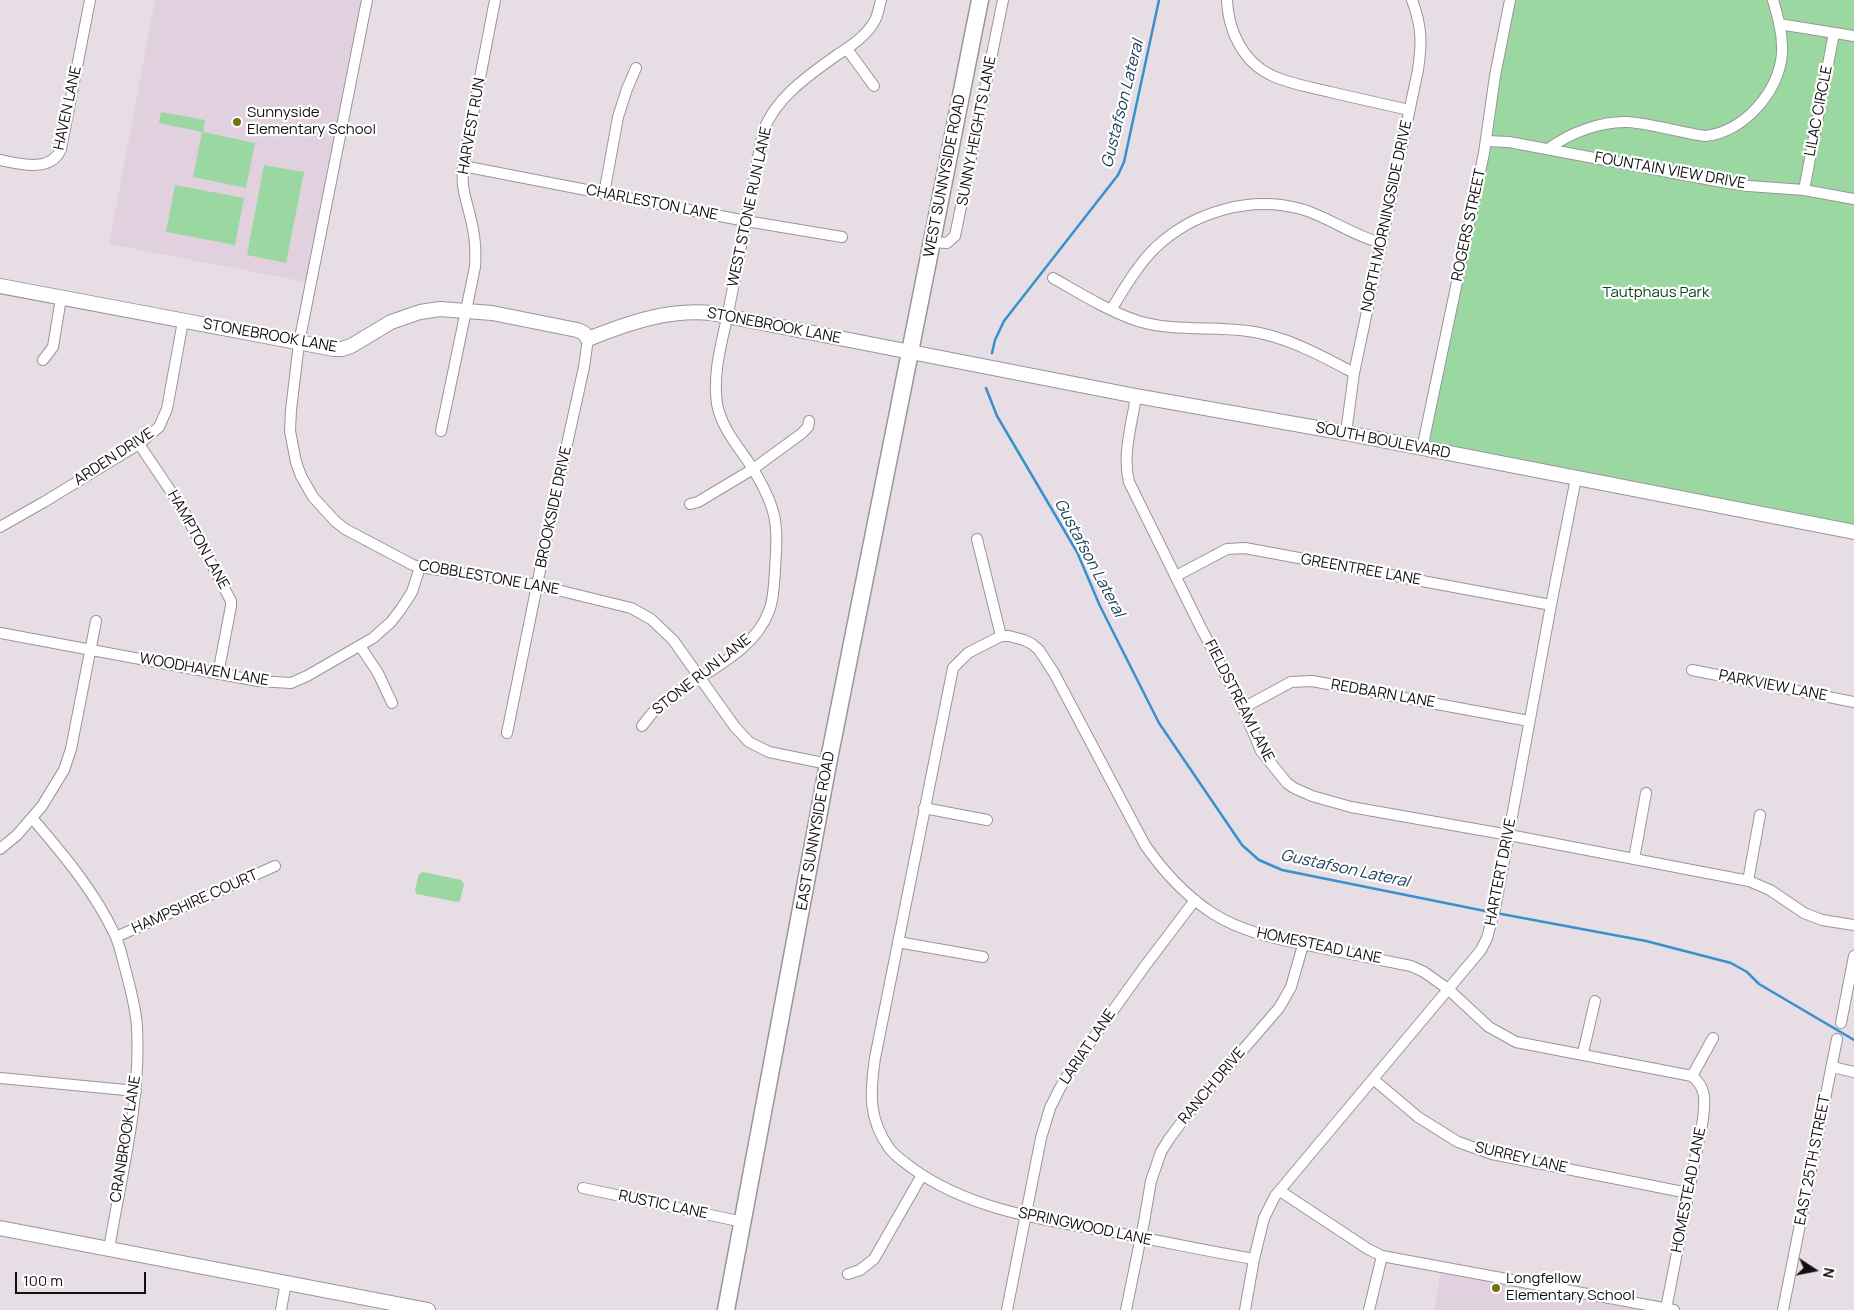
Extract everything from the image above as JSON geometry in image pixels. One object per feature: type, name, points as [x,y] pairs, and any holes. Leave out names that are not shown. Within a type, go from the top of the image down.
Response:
[{"type":"main road","name":"WEST SUNNYSIDE ROAD","points":[[911,352],[931,242],[980,0]]},
{"type":"main road","name":"EAST SUNNYSIDE ROAD","points":[[726,1310],[828,764],[911,352]]},
{"type":"street","name":"HAVEN LANE","points":[[0,160],[35,165],[49,162],[58,156],[61,149],[90,0]]},
{"type":"street","name":"COBBLESTONE LANE","points":[[367,0],[299,343],[290,410],[292,448],[301,476],[313,497],[345,529],[420,567],[537,585],[641,612],[673,640],[735,727],[750,742],[769,752],[828,764]]},
{"type":"street","name":"HARVEST RUN","points":[[441,431],[474,279],[476,252],[472,221],[463,193],[463,166],[495,0]]},
{"type":"street","name":"WEST STONE RUN LANE","points":[[721,342],[728,316],[763,132],[767,120],[772,112],[795,88],[864,35],[875,21],[881,0]]},
{"type":"street","name":"SUNNY HEIGHTS LANE","points":[[931,242],[947,243],[956,236],[1004,0]]},
{"type":"street","points":[[1227,0],[1228,16],[1240,47],[1249,59],[1271,75],[1305,86],[1409,110]]},
{"type":"street","name":"NORTH MORNINGSIDE DRIVE","points":[[1346,434],[1354,373],[1418,70],[1421,50],[1419,18],[1412,0]]},
{"type":"street","name":"ROGERS STREET","points":[[1422,449],[1486,141],[1495,76],[1510,0]]},
{"type":"street","points":[[1548,149],[1561,139],[1574,133],[1614,123],[1637,123],[1704,136],[1712,136],[1734,128],[1754,112],[1769,91],[1781,65],[1782,52],[1779,24],[1773,0]]},
{"type":"street","points":[[1779,24],[1854,36]]},
{"type":"street","name":"LILAC CIRCLE","points":[[1804,190],[1834,33]]},
{"type":"street","points":[[847,49],[874,86]]},
{"type":"street","points":[[604,194],[618,118],[636,68]]},
{"type":"street","name":"FOUNTAIN VIEW DRIVE","points":[[1486,141],[1509,142],[1722,182],[1804,190],[1854,199]]},
{"type":"street","name":"CHARLESTON LANE","points":[[463,166],[746,221],[842,237]]},
{"type":"street","points":[[1111,310],[1140,265],[1171,234],[1189,223],[1241,204],[1263,203],[1299,209],[1317,214],[1372,240],[1382,242]]},
{"type":"street","points":[[1053,278],[1111,310],[1139,321],[1164,326],[1247,331],[1268,335],[1297,344],[1354,373]]},
{"type":"street","name":"STONEBROOK LANE","points":[[0,286],[299,343],[342,349],[352,346],[391,322],[420,312],[440,309],[492,313],[577,330],[584,333],[588,339],[643,319],[692,311],[728,316],[911,352]]},
{"type":"street","points":[[43,360],[53,347],[61,298]]},
{"type":"street","name":"ARDEN DRIVE","points":[[0,527],[139,444],[160,426],[167,409],[183,321]]},
{"type":"street","name":"BROOKSIDE DRIVE","points":[[507,733],[584,367],[588,339]]},
{"type":"street","name":"STONE RUN LANE","points":[[642,726],[656,709],[746,644],[761,627],[772,602],[778,530],[776,516],[770,500],[753,469],[733,441],[722,419],[717,403],[717,360],[721,342]]},
{"type":"street","name":"SOUTH BOULEVARD","points":[[911,352],[1854,532]]},
{"type":"street","name":"FIELDSTREAM LANE","points":[[1136,396],[1126,454],[1126,470],[1129,482],[1243,708],[1261,751],[1287,783],[1312,796],[1350,807],[1748,881],[1770,890],[1804,913],[1822,920],[1854,925]]},
{"type":"street","points":[[690,504],[698,502],[753,469],[801,434],[808,427],[809,421]]},
{"type":"street","name":"HAMPTON LANE","points":[[139,444],[182,508],[230,601],[231,606],[218,674]]},
{"type":"street","name":"HARTERT DRIVE","points":[[1245,1310],[1254,1259],[1264,1218],[1275,1196],[1481,950],[1487,938],[1494,914],[1550,605],[1576,478]]},
{"type":"street","points":[[977,539],[1005,636]]},
{"type":"street","name":"GREENTREE LANE","points":[[1176,576],[1227,549],[1246,548],[1550,605]]},
{"type":"street","name":"WOODHAVEN LANE","points":[[0,633],[258,681],[281,684],[290,683],[307,676],[360,646],[390,622],[412,592],[420,567]]},
{"type":"street","points":[[0,849],[17,835],[32,818],[54,788],[64,770],[71,749],[96,621]]},
{"type":"street","name":"SPRINGWOOD LANE","points":[[1005,636],[968,653],[953,668],[875,1058],[871,1085],[871,1105],[877,1126],[890,1150],[922,1175],[957,1192],[993,1206],[1025,1215],[1254,1259]]},
{"type":"street","name":"HOMESTEAD LANE","points":[[1005,636],[1024,640],[1039,650],[1054,673],[1145,845],[1159,865],[1195,900],[1228,922],[1258,935],[1411,966],[1424,972],[1448,989],[1489,1027],[1516,1042],[1583,1053],[1692,1076],[1700,1082],[1705,1096],[1703,1119],[1688,1193],[1670,1309]]},
{"type":"street","points":[[360,646],[378,673],[392,703]]},
{"type":"street","name":"PARKVIEW LANE","points":[[1692,670],[1854,702]]},
{"type":"street","name":"REDBARN LANE","points":[[1243,708],[1291,682],[1312,681],[1529,721]]},
{"type":"street","points":[[1634,859],[1646,793]]},
{"type":"street","points":[[924,808],[988,820]]},
{"type":"street","points":[[1748,881],[1760,815]]},
{"type":"street","name":"CRANBROOK LANE","points":[[32,818],[68,860],[116,937],[130,986],[137,1026],[136,1092],[109,1249]]},
{"type":"street","name":"HAMPSHIRE COURT","points":[[116,937],[275,866]]},
{"type":"street","name":"LARIAT LANE","points":[[1007,1310],[1041,1138],[1050,1108],[1074,1065],[1195,900]]},
{"type":"street","points":[[898,942],[983,957]]},
{"type":"street","name":"RANCH DRIVE","points":[[1126,1310],[1151,1181],[1161,1152],[1168,1139],[1190,1111],[1279,1008],[1291,987],[1303,944]]},
{"type":"street","points":[[1841,1023],[1854,956]]},
{"type":"street","points":[[1583,1053],[1595,1001]]},
{"type":"street","points":[[1692,1076],[1713,1038]]},
{"type":"street","name":"EAST 25TH STREET","points":[[1783,1310],[1837,1039]]},
{"type":"street","points":[[1832,1067],[1854,1072]]},
{"type":"street","points":[[0,1078],[136,1092]]},
{"type":"street","name":"SURREY LANE","points":[[1373,1079],[1418,1117],[1458,1142],[1492,1154],[1688,1193]]},
{"type":"street","points":[[848,1274],[860,1270],[874,1259],[922,1175]]},
{"type":"street","name":"RUSTIC LANE","points":[[582,1188],[743,1222]]},
{"type":"street","points":[[1280,1191],[1368,1249],[1382,1256],[1670,1309]]},
{"type":"street","points":[[0,1228],[428,1310]]},
{"type":"street","points":[[1369,1310],[1382,1256]]},
{"type":"street","points":[[281,1310],[286,1282]]},
{"type":"shaded area","name":"Sunnyside Elementary School","points":[[155,0],[367,0],[311,283],[109,244]]},
{"type":"shaded area","name":"Longfellow Elementary School","points":[[1442,1266],[1674,1310],[1434,1310]]},
{"type":"green space","name":"Tautphaus Park","points":[[1510,0],[1854,0],[1854,532],[1422,449]]},
{"type":"green space","points":[[161,112],[205,120],[203,132],[255,143],[246,188],[193,177],[202,132],[159,123]]},
{"type":"green space","points":[[264,165],[304,172],[286,263],[247,255]]},
{"type":"green space","points":[[175,185],[244,198],[235,245],[166,232]]},
{"type":"green space","points":[[423,872],[461,880],[464,884],[460,901],[417,894],[415,890],[419,874]]},
{"type":"waterway","name":"Gustafson Lateral","points":[[992,353],[995,340],[1004,321],[1118,175],[1124,162],[1159,0]]},
{"type":"waterway","name":"Gustafson Lateral","points":[[986,388],[997,416],[1077,552],[1100,606],[1159,723],[1242,845],[1259,860],[1282,870],[1490,912]]},
{"type":"waterway","name":"Gustafson Lateral","points":[[1496,913],[1646,941],[1731,963],[1747,972],[1759,984],[1854,1040]]},
{"type":"place","name":"Sunnyside Elementary School","points":[[237,122]]},
{"type":"place","name":"Longfellow Elementary School","points":[[1496,1288]]}]
